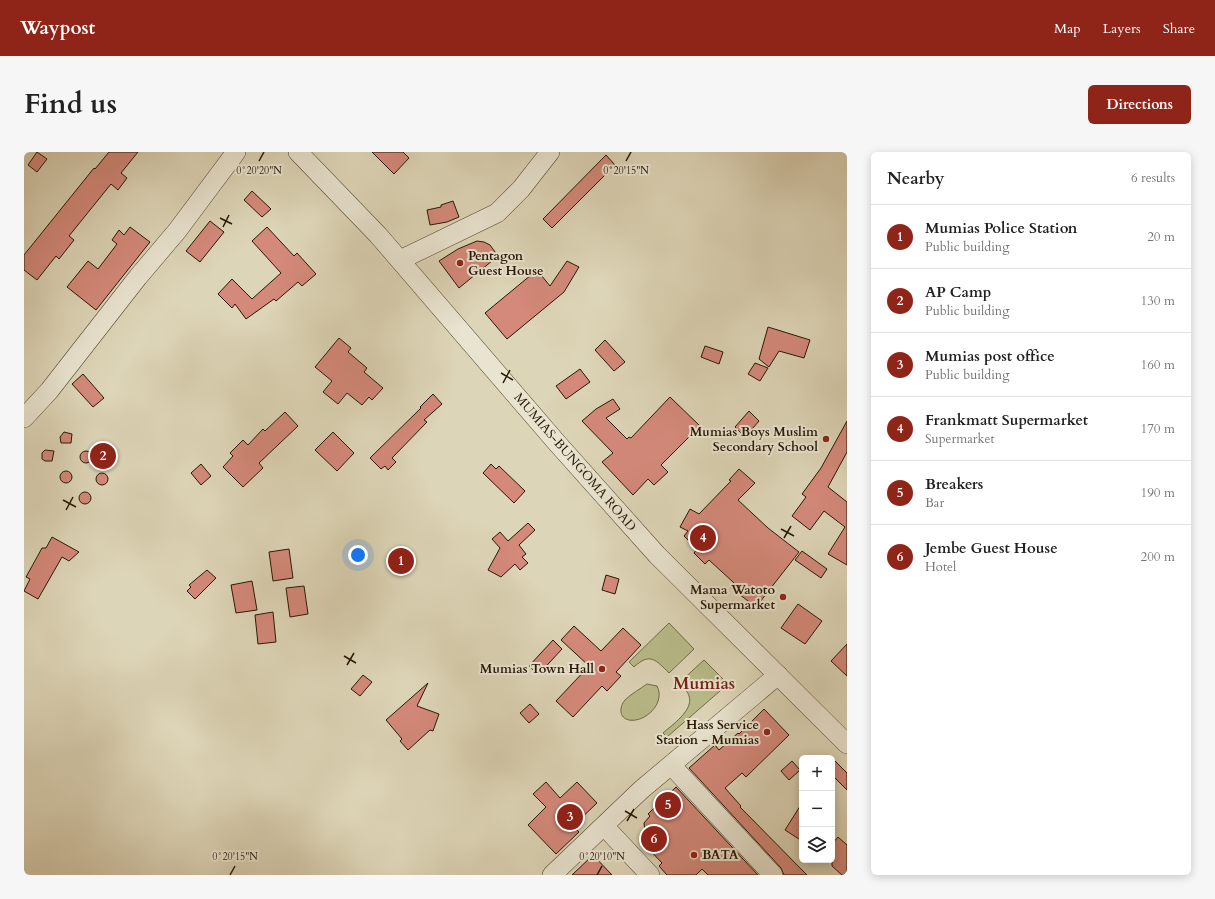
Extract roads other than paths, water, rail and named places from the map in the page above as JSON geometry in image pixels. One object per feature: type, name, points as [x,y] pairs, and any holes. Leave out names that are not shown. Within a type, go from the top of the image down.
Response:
[{"type":"street","points":[[24,418],[49,391],[138,277],[177,231],[236,152]]},
{"type":"street","name":"MUMIAS-BUNGOMA ROAD","points":[[298,152],[346,200],[400,260],[557,443],[657,556],[847,744]]},
{"type":"street","points":[[400,260],[435,241],[497,213],[521,189],[550,152]]},
{"type":"street","points":[[552,875],[641,790],[672,766],[778,675]]},
{"type":"street","points":[[672,766],[773,875]]},
{"type":"street","points":[[604,826],[650,875]]},
{"type":"place","name":"Pentagon Guest House","points":[[460,263]]},
{"type":"place","name":"Mumias Boys Muslim Secondary School","points":[[826,439]]},
{"type":"place","name":"AP Camp","points":[[103,456]]},
{"type":"place","name":"Frankmatt Supermarket","points":[[703,538]]},
{"type":"place","name":"Mumias Police Station","points":[[401,561]]},
{"type":"place","name":"Mama Watoto Supermarket","points":[[783,597]]},
{"type":"place","name":"Mumias Town Hall","points":[[602,669]]},
{"type":"place","name":"Hass Service Station - Mumias","points":[[767,732]]},
{"type":"place","name":"Breakers","points":[[668,805]]},
{"type":"place","name":"Mumias post office","points":[[570,817]]},
{"type":"place","name":"Jembe Guest House","points":[[654,839]]},
{"type":"place","name":"BATA","points":[[694,855]]},
{"type":"district","name":"Mumias","points":[[704,683]]}]
